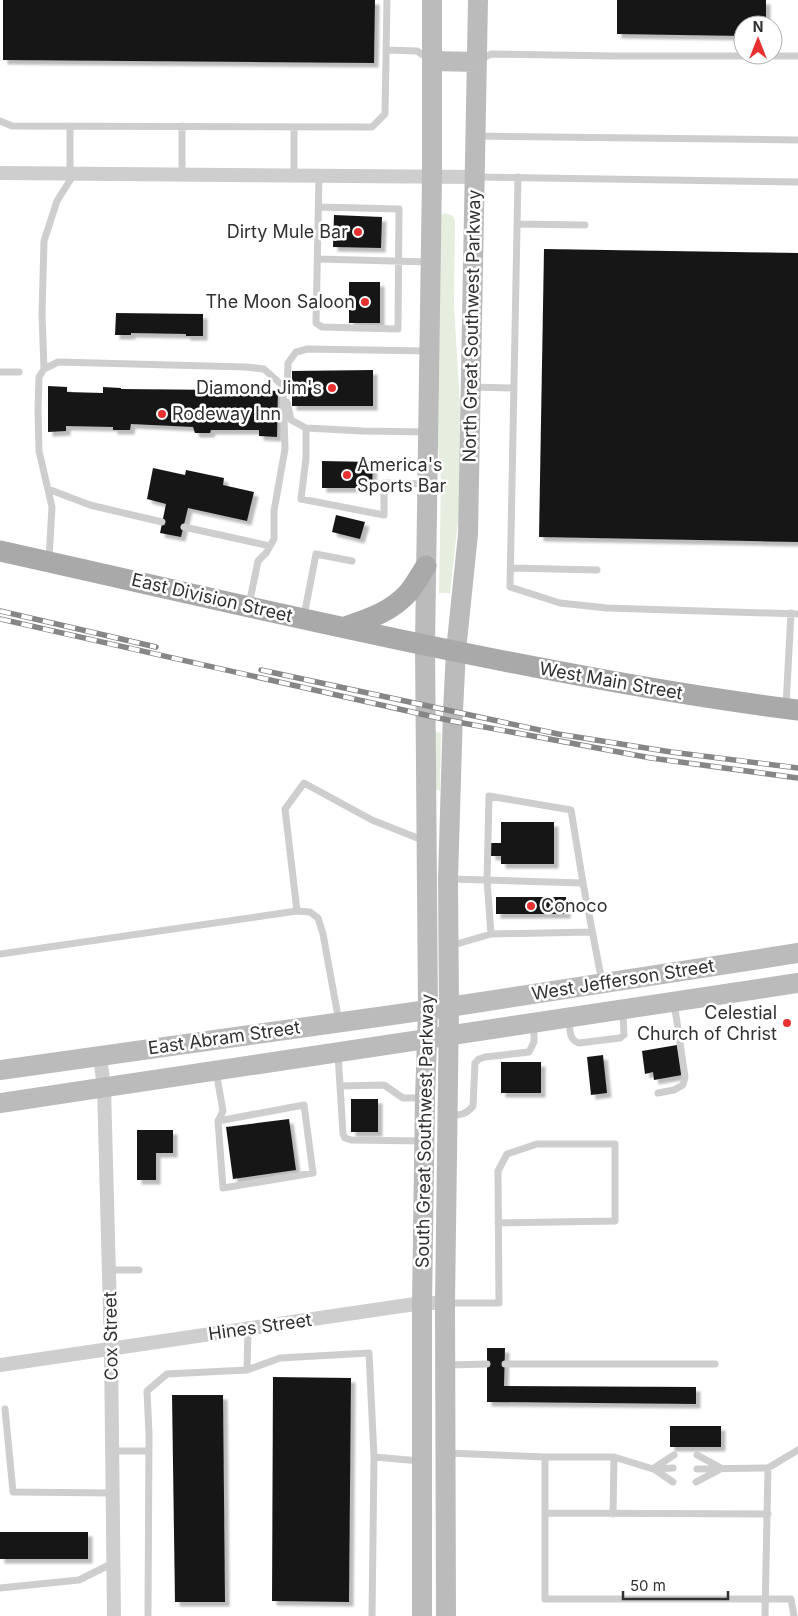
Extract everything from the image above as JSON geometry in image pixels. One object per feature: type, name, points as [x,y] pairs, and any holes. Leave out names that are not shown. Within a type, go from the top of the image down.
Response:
[{"type":"main road","points":[[425,646],[432,176],[432,0]]},
{"type":"main road","name":"North Great Southwest Parkway","points":[[456,651],[468,534],[478,0]]},
{"type":"main road","points":[[432,61],[477,62]]},
{"type":"main road","name":"East Division Street","points":[[0,551],[425,646]]},
{"type":"main road","points":[[343,627],[372,618],[392,607],[408,593],[426,566]]},
{"type":"main road","name":"West Main Street","points":[[425,646],[576,676],[744,704],[792,709]]},
{"type":"main road","name":"South Great Southwest Parkway","points":[[422,1616],[422,1304],[428,1010],[425,646]]},
{"type":"main road","name":"South Great Southwest Parkway","points":[[446,1616],[445,1303],[446,1115],[449,1007],[448,879],[456,651]]},
{"type":"main road","name":"West Jefferson Street","points":[[449,1007],[798,952]]},
{"type":"main road","points":[[628,1008],[632,978]]},
{"type":"main road","name":"West Jefferson Street","points":[[427,1039],[798,983]]},
{"type":"main road","name":"East Abram Street","points":[[0,1070],[449,1007]]},
{"type":"main road","name":"East Abram Street","points":[[0,1103],[427,1039]]},
{"type":"street","points":[[0,173],[319,174],[476,177]]},
{"type":"street","name":"Cox Street","points":[[100,1056],[104,1088],[112,1348],[114,1616]]},
{"type":"street","name":"Hines Street","points":[[0,1365],[422,1304],[445,1303]]},
{"type":"lane","points":[[0,122],[12,126],[372,127],[385,114],[387,0]]},
{"type":"lane","points":[[386,50],[417,51],[432,61]]},
{"type":"lane","points":[[477,62],[491,54],[798,56]]},
{"type":"lane","points":[[49,562],[52,507],[39,451],[38,409],[39,377],[44,368],[42,314],[44,241],[57,200],[72,173],[70,126]]},
{"type":"lane","points":[[182,126],[182,174]]},
{"type":"lane","points":[[294,127],[294,174]]},
{"type":"lane","points":[[476,136],[798,140]]},
{"type":"lane","points":[[318,207],[399,209],[398,329],[322,327],[316,323],[318,259],[318,207],[319,174]]},
{"type":"lane","points":[[476,177],[798,182]]},
{"type":"lane","points":[[518,177],[510,587],[560,603],[607,608],[795,613],[792,709]]},
{"type":"lane","points":[[517,224],[585,225]]},
{"type":"lane","points":[[318,259],[431,262]]},
{"type":"lane","points":[[428,432],[306,428],[291,420],[287,405],[288,363],[296,352],[308,349],[429,351]]},
{"type":"lane","points":[[44,368],[58,362],[236,366],[264,370],[283,386],[284,449],[274,511],[274,539],[258,561],[248,606]]},
{"type":"lane","points":[[0,372],[19,372]]},
{"type":"lane","points":[[470,387],[514,388]]},
{"type":"lane","points":[[306,428],[306,458],[301,499],[384,515],[384,484],[427,484]]},
{"type":"lane","points":[[48,489],[90,505],[162,522]]},
{"type":"lane","points":[[184,526],[270,546]]},
{"type":"lane","points":[[304,618],[316,554],[352,561]]},
{"type":"lane","points":[[511,568],[597,570]]},
{"type":"lane","points":[[297,911],[285,809],[304,783],[372,820],[426,841]]},
{"type":"lane","points":[[491,934],[487,880],[489,796],[571,810],[602,983]]},
{"type":"lane","points":[[448,879],[583,883]]},
{"type":"lane","points":[[0,954],[297,911],[310,912],[318,918],[324,934],[339,1022]]},
{"type":"lane","points":[[448,946],[491,934],[592,932]]},
{"type":"lane","points":[[658,1093],[674,1090],[683,1085],[684,1077],[674,1002]]},
{"type":"lane","points":[[568,1018],[571,1038],[574,1042],[620,1038],[624,1035],[628,1008]]},
{"type":"lane","points":[[446,1115],[462,1115],[469,1112],[473,1106],[474,1066],[479,1059],[529,1052],[534,1042],[534,1023]]},
{"type":"lane","points":[[338,1052],[343,1134],[346,1138],[351,1140],[424,1141]]},
{"type":"lane","points":[[216,1071],[223,1111],[218,1121],[223,1188],[313,1173],[304,1104],[218,1121]]},
{"type":"lane","points":[[340,1086],[384,1085],[404,1098],[425,1098]]},
{"type":"lane","points":[[445,1303],[499,1302],[498,1223],[498,1171],[506,1154],[537,1144],[615,1144],[615,1221],[498,1223]]},
{"type":"lane","points":[[109,1270],[139,1270]]},
{"type":"lane","points":[[247,1370],[248,1329]]},
{"type":"lane","points":[[148,1616],[149,1451],[147,1391],[167,1374],[247,1370],[280,1358],[369,1353],[374,1457],[372,1616]]},
{"type":"lane","points":[[445,1365],[487,1364]]},
{"type":"lane","points":[[505,1364],[715,1364]]},
{"type":"lane","points":[[5,1409],[13,1492],[113,1493]]},
{"type":"lane","points":[[697,1469],[768,1468],[798,1450]]},
{"type":"lane","points":[[112,1451],[149,1451]]},
{"type":"lane","points":[[446,1453],[614,1457],[653,1469],[673,1482]]},
{"type":"lane","points":[[653,1469],[674,1455]]},
{"type":"lane","points":[[697,1455],[721,1468]]},
{"type":"lane","points":[[545,1456],[545,1599],[791,1599],[794,1616]]},
{"type":"lane","points":[[374,1457],[423,1461]]},
{"type":"lane","points":[[613,1514],[614,1457]]},
{"type":"lane","points":[[653,1469],[673,1468]]},
{"type":"lane","points":[[696,1482],[721,1468]]},
{"type":"lane","points":[[765,1616],[768,1468]]},
{"type":"lane","points":[[546,1513],[768,1514]]},
{"type":"lane","points":[[0,1588],[79,1580],[113,1563]]},
{"type":"green space","points":[[446,213],[453,216],[455,221],[454,305],[460,407],[459,512],[450,593],[439,593],[441,482],[434,395],[438,216]]},
{"type":"green space","points":[[432,731],[441,733],[440,790],[435,790]]},
{"type":"building","points":[[3,0],[375,0],[374,63],[3,60]]},
{"type":"building","points":[[617,0],[766,0],[766,15],[733,15],[733,36],[617,34]]},
{"type":"building","name":"Dirty Mule Bar","points":[[334,215],[382,217],[381,248],[333,247]]},
{"type":"building","points":[[544,249],[798,253],[798,542],[539,537]]},
{"type":"building","name":"The Moon Saloon","points":[[349,282],[380,282],[380,323],[349,323]]},
{"type":"building","points":[[116,313],[203,314],[203,336],[131,333],[131,335],[115,335]]},
{"type":"building","name":"Diamond Jim's","points":[[373,370],[373,406],[292,406],[292,371]]},
{"type":"building","name":"Rodeway Inn","points":[[48,386],[67,387],[67,392],[103,393],[103,387],[121,389],[223,390],[222,395],[259,395],[259,390],[278,391],[277,437],[259,436],[259,430],[211,430],[210,433],[195,433],[193,427],[131,424],[130,430],[113,430],[113,427],[66,426],[66,431],[48,432]]},
{"type":"building","name":"America's Sports Bar","points":[[322,461],[373,462],[372,488],[322,488]]},
{"type":"building","points":[[153,468],[185,475],[186,470],[224,478],[223,485],[254,492],[247,521],[188,508],[181,537],[160,533],[166,504],[147,499]]},
{"type":"building","points":[[336,515],[365,522],[360,539],[332,532]]},
{"type":"building","points":[[501,822],[554,822],[554,864],[501,864],[501,856],[491,856],[491,843],[501,843]]},
{"type":"building","name":"Conoco","points":[[496,897],[566,897],[566,914],[496,914]]},
{"type":"building","points":[[677,1045],[682,1075],[654,1080],[653,1072],[645,1074],[642,1051]]},
{"type":"building","points":[[603,1055],[607,1093],[591,1095],[587,1057]]},
{"type":"building","points":[[501,1062],[541,1062],[541,1093],[501,1093]]},
{"type":"building","points":[[351,1099],[378,1099],[378,1132],[351,1132]]},
{"type":"building","points":[[289,1119],[296,1170],[233,1179],[226,1127]]},
{"type":"building","points":[[137,1130],[173,1130],[173,1153],[156,1153],[156,1180],[137,1180]]},
{"type":"building","points":[[487,1348],[505,1348],[504,1386],[696,1387],[696,1404],[487,1402]]},
{"type":"building","points":[[273,1377],[351,1378],[349,1602],[272,1601]]},
{"type":"building","points":[[172,1395],[223,1395],[225,1602],[175,1602]]},
{"type":"building","points":[[670,1426],[721,1426],[721,1447],[670,1447]]},
{"type":"building","points":[[0,1532],[88,1532],[88,1559],[0,1559]]},
{"type":"railway","points":[[0,611],[156,647]]},
{"type":"railway","points":[[0,619],[452,721],[651,758],[798,778]]},
{"type":"railway","points":[[261,670],[558,734],[671,752],[798,768]]},
{"type":"place","name":"Dirty Mule Bar","points":[[358,232]]},
{"type":"place","name":"The Moon Saloon","points":[[365,302]]},
{"type":"place","name":"Diamond Jim's","points":[[332,388]]},
{"type":"place","name":"Rodeway Inn","points":[[162,414]]},
{"type":"place","name":"America's Sports Bar","points":[[347,475]]},
{"type":"place","name":"Conoco","points":[[531,906]]},
{"type":"place","name":"Celestial Church of Christ","points":[[787,1023]]}]
